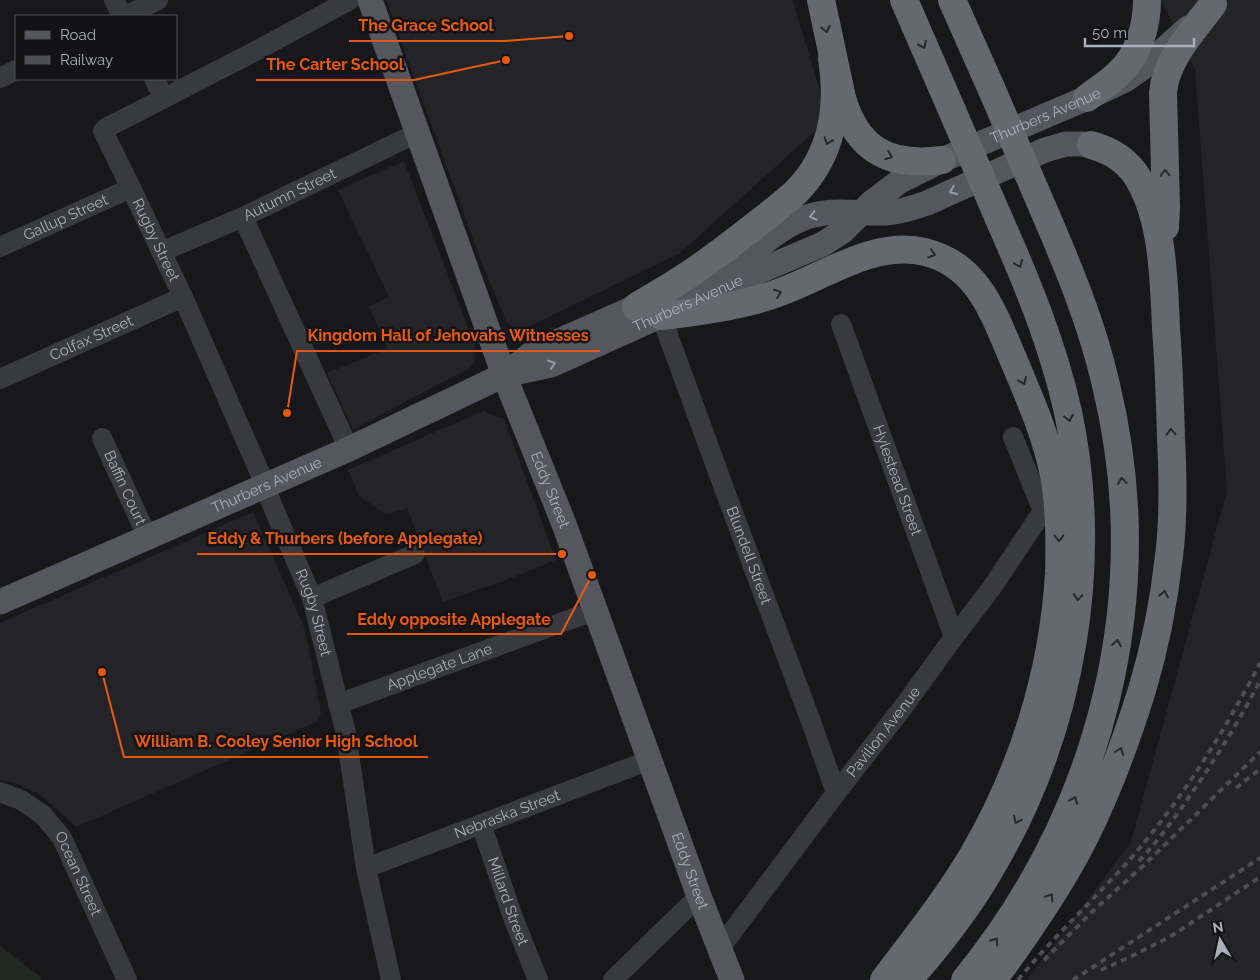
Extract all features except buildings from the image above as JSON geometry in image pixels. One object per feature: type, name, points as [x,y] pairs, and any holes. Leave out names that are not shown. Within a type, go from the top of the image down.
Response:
[{"type":"highway","points":[[821,0],[832,58],[846,112],[858,133],[869,145],[882,154],[897,159],[914,162],[942,160]]},
{"type":"highway","points":[[904,0],[999,219],[1039,315],[1056,364],[1068,414],[1077,466],[1081,517],[1080,570],[1076,622],[1056,719],[1039,767],[1019,815],[995,861],[968,905],[908,980]]},
{"type":"highway","points":[[952,0],[1066,261],[1087,318],[1100,360],[1112,412],[1120,464],[1124,516],[1124,568],[1120,621],[1112,673],[1100,724],[1086,766],[1071,807],[1052,848],[1027,894],[998,938],[966,980]]},
{"type":"highway","points":[[1086,98],[1118,75],[1132,57],[1143,34],[1147,0]]},
{"type":"highway","points":[[1163,274],[1166,208],[1163,86],[1173,60],[1215,2]]},
{"type":"highway","points":[[832,58],[836,93],[835,113],[827,144],[813,171],[805,182],[777,208],[704,264],[652,296],[649,312],[694,312],[771,296],[857,259],[879,252],[899,249],[926,252],[939,256],[964,272],[984,294],[1041,427],[1054,478],[1058,511],[1060,548],[1058,592],[1043,682],[1028,734],[1010,782],[974,852],[941,905],[884,980]]},
{"type":"highway","points":[[992,980],[1040,913],[1070,864],[1097,809],[1132,719],[1149,664],[1159,621],[1169,556],[1172,507],[1170,379],[1163,274],[1156,222],[1148,199],[1131,168],[1116,155],[1090,145]]},
{"type":"main road","name":"Eddy Street","points":[[370,0],[504,375],[564,524],[699,896],[732,980]]},
{"type":"main road","name":"Thurbers Avenue","points":[[861,212],[900,181],[942,160],[1125,80],[1177,38],[1215,2]]},
{"type":"main road","name":"Thurbers Avenue","points":[[0,602],[349,449],[504,375],[534,352],[649,312],[677,293],[707,280],[788,225],[797,221],[823,213],[886,213],[909,209],[1045,150],[1066,144],[1090,145]]},
{"type":"street","points":[[114,0],[122,15]]},
{"type":"street","points":[[125,15],[158,0]]},
{"type":"street","points":[[155,80],[164,98],[350,0]]},
{"type":"street","points":[[0,78],[15,70]]},
{"type":"street","name":"Rugby Street","points":[[164,98],[103,131],[132,188],[182,297],[266,486],[272,507],[312,598],[346,734],[366,868],[390,980]]},
{"type":"street","name":"Autumn Street","points":[[161,252],[243,217],[417,133]]},
{"type":"street","name":"Gallup Street","points":[[0,247],[132,188]]},
{"type":"street","points":[[243,217],[349,449]]},
{"type":"street","name":"Colfax Street","points":[[0,378],[182,297]]},
{"type":"street","name":"Blundell Street","points":[[649,312],[721,483],[813,726],[836,794]]},
{"type":"street","name":"Hylestead Street","points":[[841,324],[954,637]]},
{"type":"street","name":"Pavilion Avenue","points":[[720,948],[993,586],[1043,511],[1013,437]]},
{"type":"street","name":"Baffin Court","points":[[102,438],[148,538]]},
{"type":"street","points":[[312,598],[414,554]]},
{"type":"street","name":"Applegate Lane","points":[[338,704],[596,610]]},
{"type":"street","name":"Nebraska Street","points":[[366,868],[650,760]]},
{"type":"street","name":"Ocean Street","points":[[0,792],[21,800],[43,815],[62,838],[127,980]]},
{"type":"street","name":"Millard Street","points":[[481,824],[514,920],[538,980]]},
{"type":"street","points":[[613,980],[699,896]]},
{"type":"shaded area","points":[[386,0],[793,0],[820,91],[823,124],[680,253],[522,330],[515,328],[506,321],[481,261]]},
{"type":"shaded area","points":[[1161,0],[1260,0],[1260,980],[1027,980],[1131,842],[1227,491],[1195,70]]},
{"type":"shaded area","points":[[404,161],[473,340],[474,360],[467,369],[353,430],[327,373],[387,349],[369,306],[389,297],[338,190]]},
{"type":"shaded area","points":[[483,411],[504,419],[556,560],[499,583],[443,602],[407,508],[385,514],[359,496],[348,470]]},
{"type":"shaded area","points":[[253,512],[305,629],[321,713],[318,721],[76,827],[42,796],[16,783],[0,780],[0,623]]},
{"type":"shaded area","points":[[0,946],[41,977],[42,980],[0,980]]},
{"type":"railway","points":[[1018,980],[1151,835],[1202,764],[1260,663]]},
{"type":"railway","points":[[1139,861],[1166,830],[1199,783],[1235,726],[1260,681]]},
{"type":"railway","points":[[1044,960],[1260,752]]},
{"type":"railway","points":[[1236,788],[1260,769]]},
{"type":"railway","points":[[1073,980],[1260,858]]},
{"type":"railway","points":[[1101,970],[1173,935],[1260,877]]},
{"type":"place","name":"The Grace School","points":[[569,36]]},
{"type":"place","name":"The Carter School","points":[[506,60]]},
{"type":"place","name":"Kingdom Hall of Jehovahs Witnesses","points":[[287,413]]},
{"type":"place","name":"Eddy & Thurbers (before Applegate)","points":[[562,554]]},
{"type":"place","name":"Eddy opposite Applegate","points":[[592,575]]},
{"type":"place","name":"William B. Cooley Senior High School","points":[[102,672]]}]
